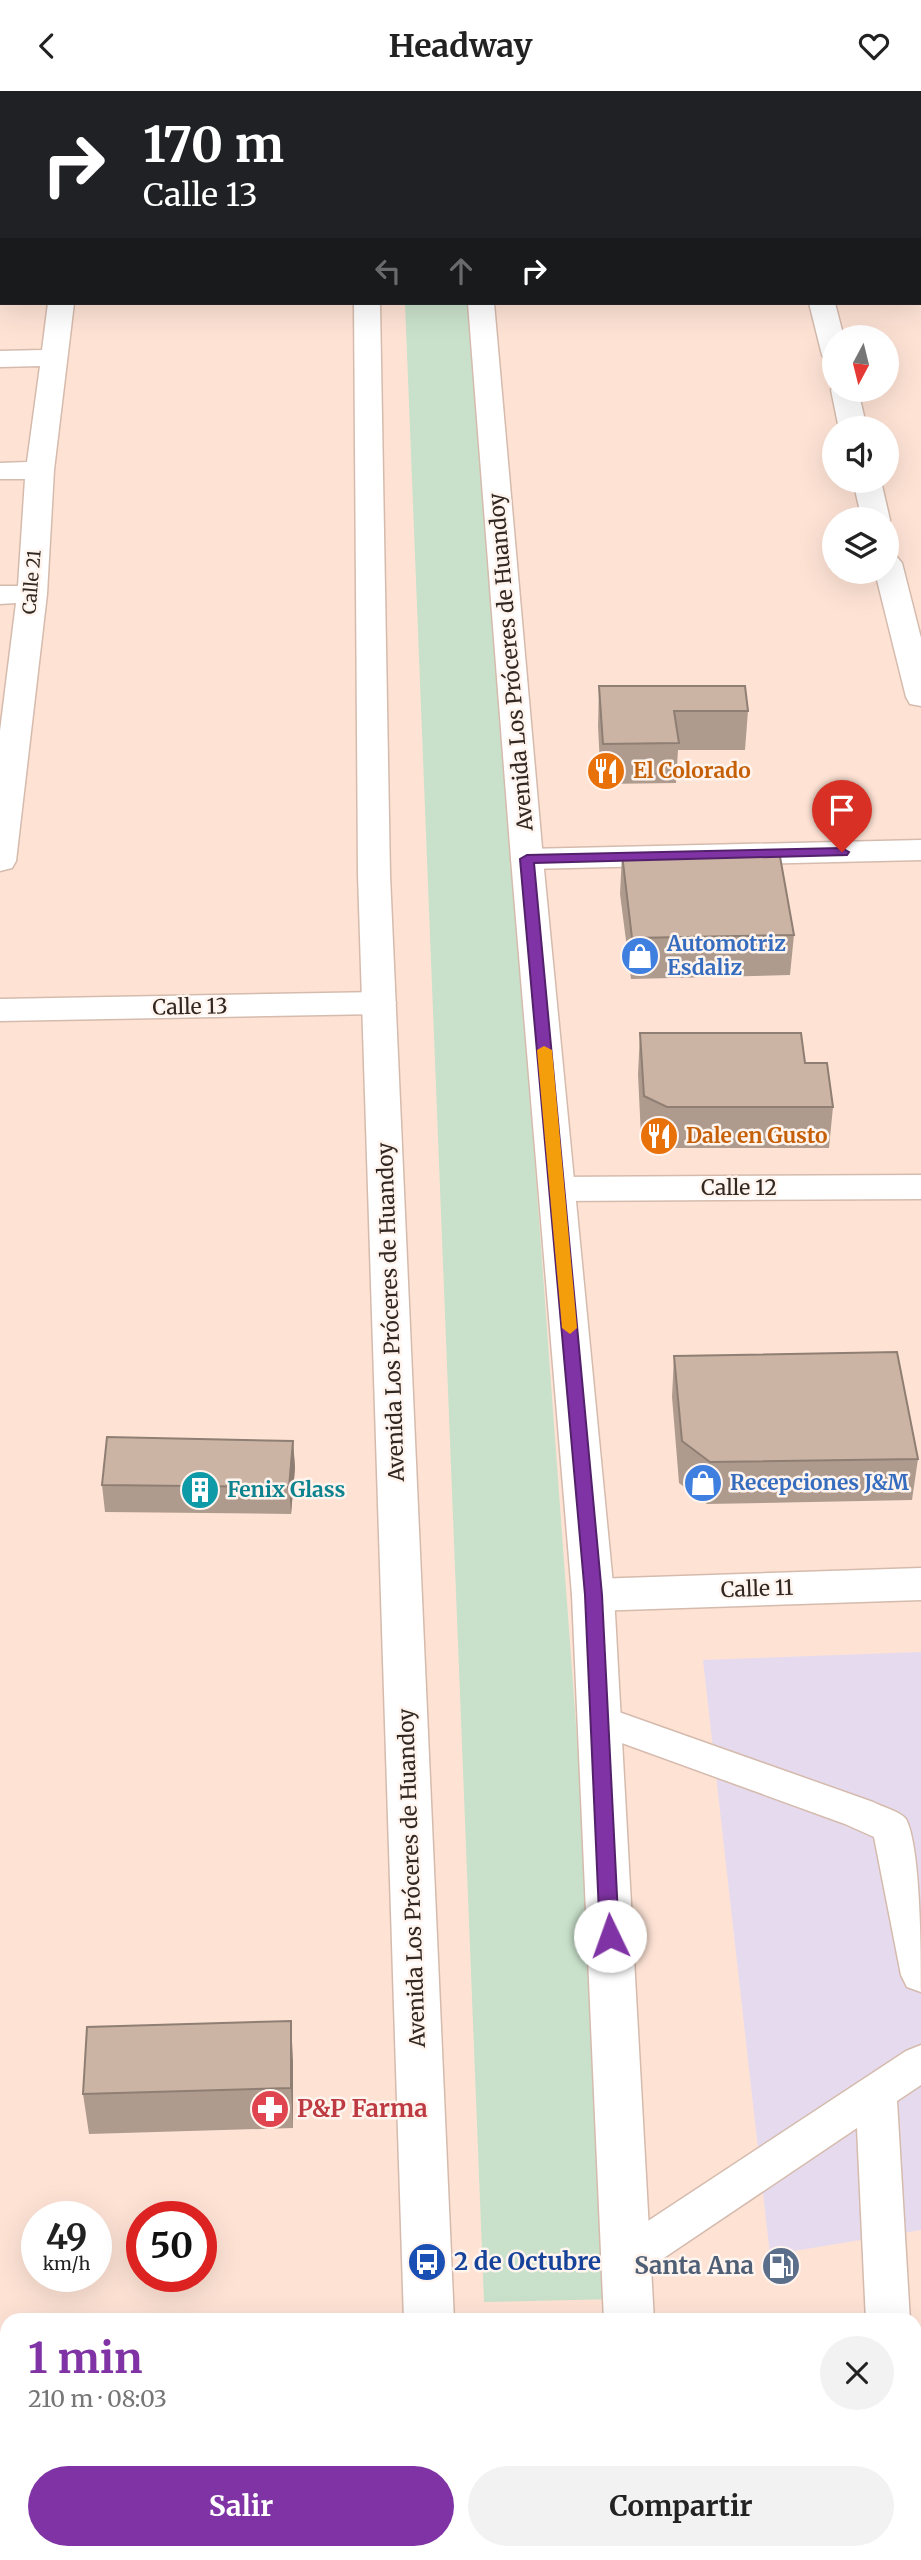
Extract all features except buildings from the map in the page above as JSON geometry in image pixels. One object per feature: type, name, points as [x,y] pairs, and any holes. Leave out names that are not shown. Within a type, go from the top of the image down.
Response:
[{"type":"main road","name":"Calle 21","points":[[0,861],[10,688],[32,594],[40,470],[61,305]]},
{"type":"main road","name":"Avenida Los Próceres de Huandoy","points":[[367,305],[374,875],[429,2313]]},
{"type":"main road","name":"Avenida Los Próceres de Huandoy","points":[[481,305],[527,859],[593,1595],[628,2313]]},
{"type":"main road","points":[[822,305],[828,325]]},
{"type":"main road","points":[[0,359],[54,358]]},
{"type":"main road","points":[[0,471],[40,470]]},
{"type":"main road","points":[[892,584],[921,697]]},
{"type":"main road","points":[[0,595],[32,594]]},
{"type":"main road","points":[[527,859],[921,851]]},
{"type":"main road","name":"Calle 13","points":[[0,1010],[379,1003]]},
{"type":"main road","name":"Calle 12","points":[[557,1189],[921,1187]]},
{"type":"main road","name":"Calle 11","points":[[593,1595],[921,1584]]},
{"type":"lane","points":[[599,1720],[859,1813],[891,1828],[921,1975]]},
{"type":"lane","points":[[625,2260],[921,2063]]},
{"type":"lane","points":[[876,2095],[888,2313]]},
{"type":"shaded area","points":[[921,1652],[921,2230],[770,2255],[703,1660]]},
{"type":"green space","points":[[405,305],[472,305],[618,2299],[484,2302]]},
{"type":"slow traffic","points":[[544,1050],[570,1328]]},
{"type":"place","name":"El Colorado","points":[[606,771]]},
{"type":"place","name":"Automotriz Esdaliz","points":[[640,956]]},
{"type":"place","name":"Dale en Gusto","points":[[659,1136]]},
{"type":"place","name":"Recepciones J&M","points":[[703,1483]]},
{"type":"place","name":"Fenix Glass","points":[[200,1490]]},
{"type":"place","name":"P&P Farma","points":[[270,2109]]},
{"type":"place","name":"2 de Octubre","points":[[427,2262]]},
{"type":"place","name":"Santa Ana","points":[[781,2266]]},
{"type":"route","points":[[610,1936],[593,1595],[527,859],[842,852]]}]
